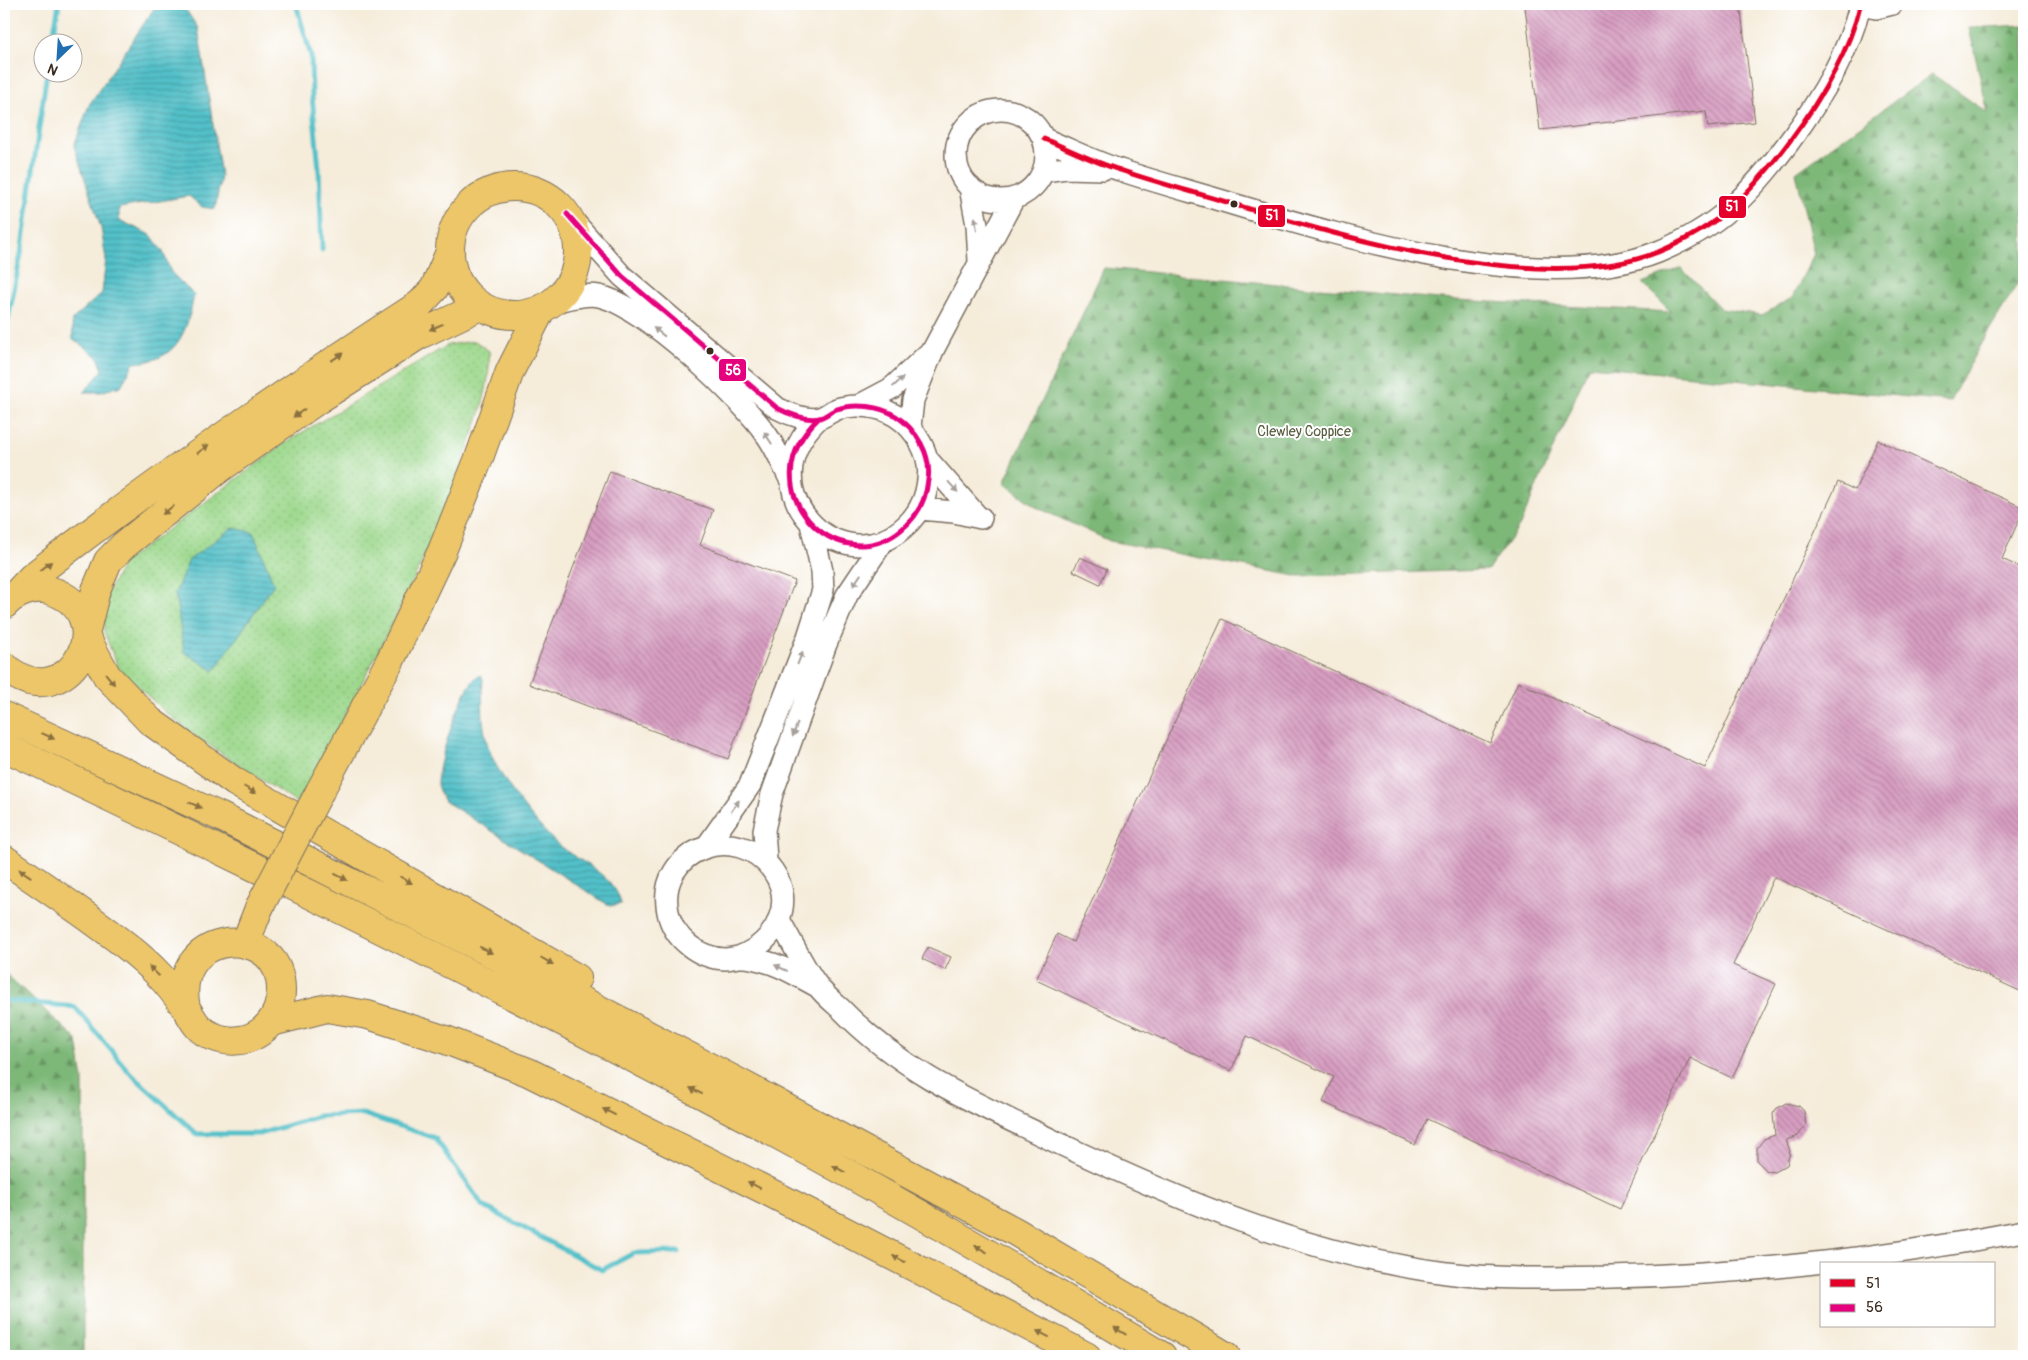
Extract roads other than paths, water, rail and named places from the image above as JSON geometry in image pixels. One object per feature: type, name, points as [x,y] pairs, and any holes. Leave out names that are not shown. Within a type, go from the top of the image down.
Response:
[{"type":"main road","points":[[8,600],[32,577],[206,446],[302,380],[420,304],[434,289],[449,254],[454,227],[464,210],[478,197],[496,189],[516,186],[536,190],[553,199],[567,214],[576,232],[579,253],[575,274],[564,292],[547,306],[510,371],[479,458],[442,551],[390,661],[259,908],[244,944]]},
{"type":"main road","points":[[449,254],[456,278],[462,289],[486,309],[506,338],[510,371]]},
{"type":"main road","points":[[4,666],[24,680],[49,681],[71,670],[79,660],[99,583],[108,561],[123,546],[219,469],[319,399],[419,335],[486,309],[517,316],[547,306]]},
{"type":"main road","points":[[8,600],[30,590],[45,589],[60,594],[72,603],[81,615],[86,633],[108,676],[150,721],[235,782],[593,987],[734,1080]]},
{"type":"main road","points":[[4,716],[219,816],[485,950],[734,1080],[1016,1232],[1226,1356]]},
{"type":"main road","points":[[4,747],[214,846],[724,1106],[1002,1260],[1162,1356]]},
{"type":"main road","points":[[4,860],[124,943],[158,974],[186,1008],[193,1022],[204,1032],[225,1040],[247,1039],[261,1032],[272,1022],[279,1007],[282,991],[279,975],[271,960],[258,950],[244,944],[228,942],[214,946],[200,954],[191,965],[185,979],[183,994],[186,1008]]},
{"type":"main road","points":[[272,1022],[327,1008],[368,1015],[446,1040],[528,1072],[776,1196],[1086,1356]]},
{"type":"street","points":[[1044,139],[1118,170],[1312,228],[1442,257],[1497,265],[1546,269],[1588,267],[1626,261],[1656,253],[1705,230],[1724,216],[1764,175],[1798,130],[1830,78],[1855,26],[1858,5],[1876,8],[1892,4]]},
{"type":"street","points":[[970,187],[991,199],[1014,198],[1027,192],[1037,183],[1044,171],[1047,160],[1044,139],[1036,125],[1023,115],[1008,110],[994,110],[980,114],[969,123],[961,134],[956,148],[959,169],[970,187],[977,225],[979,262]]},
{"type":"street","points":[[1044,171],[1066,168],[1118,170]]},
{"type":"street","points":[[910,427],[913,400],[933,350],[1014,198]]},
{"type":"street","points":[[567,214],[622,276],[777,408],[789,415],[819,418]]},
{"type":"street","points":[[547,306],[598,296],[623,305],[691,357],[730,393],[768,437],[790,481],[801,511],[811,524],[823,534],[853,544],[884,540],[910,522],[920,509],[927,493],[929,476],[927,459],[920,442],[910,427],[895,415],[877,408],[858,406],[838,409],[819,418],[806,431],[796,446],[791,463],[790,481]]},
{"type":"street","points":[[858,406],[892,388],[933,350]]},
{"type":"street","points":[[920,509],[983,519],[927,459]]},
{"type":"street","points":[[707,846],[750,786],[808,638],[823,590],[822,571],[811,524]]},
{"type":"street","points":[[766,860],[764,830],[772,794],[826,644],[847,595],[884,540]]},
{"type":"street","points":[[723,843],[738,845],[753,851],[766,860],[777,876],[782,895],[779,920],[765,943],[741,956],[725,959],[709,957],[694,950],[682,940],[673,926],[668,911],[667,895],[676,871],[693,852],[707,846],[723,843]]},
{"type":"street","points":[[779,920],[817,986],[854,1023],[894,1057],[958,1095],[1136,1180],[1244,1223],[1364,1258],[1448,1274],[1556,1278],[1693,1275],[1836,1260],[2024,1231]]},
{"type":"street","points":[[741,956],[774,964],[817,986]]},
{"type":"water","points":[[157,4],[182,4],[198,28],[221,176],[215,209],[202,207],[189,196],[119,208],[119,220],[151,235],[163,252],[171,272],[194,295],[183,333],[170,351],[161,357],[149,361],[134,363],[121,386],[100,392],[84,392],[103,370],[98,357],[73,339],[72,320],[102,293],[106,259],[101,228],[74,146],[89,105]]},
{"type":"water","points":[[232,528],[253,532],[274,584],[214,671],[184,652],[175,593],[189,560]]},
{"type":"water","points":[[480,675],[483,678],[482,707],[485,736],[496,765],[512,791],[553,840],[598,871],[605,878],[618,894],[621,904],[610,906],[443,800],[438,789],[438,772],[452,724],[466,692],[473,681]]},
{"type":"waterway","points":[[54,32],[59,4]]},
{"type":"waterway","points":[[296,4],[311,56],[312,96],[319,169],[322,250]]},
{"type":"waterway","points":[[4,340],[21,254],[46,82]]},
{"type":"waterway","points":[[4,1000],[75,1007],[130,1073],[197,1134],[259,1134],[319,1116],[363,1114],[435,1138],[483,1206],[602,1270],[634,1253],[679,1252]]},
{"type":"park label","name":"Clewley Coppice","points":[[1304,431]]}]
